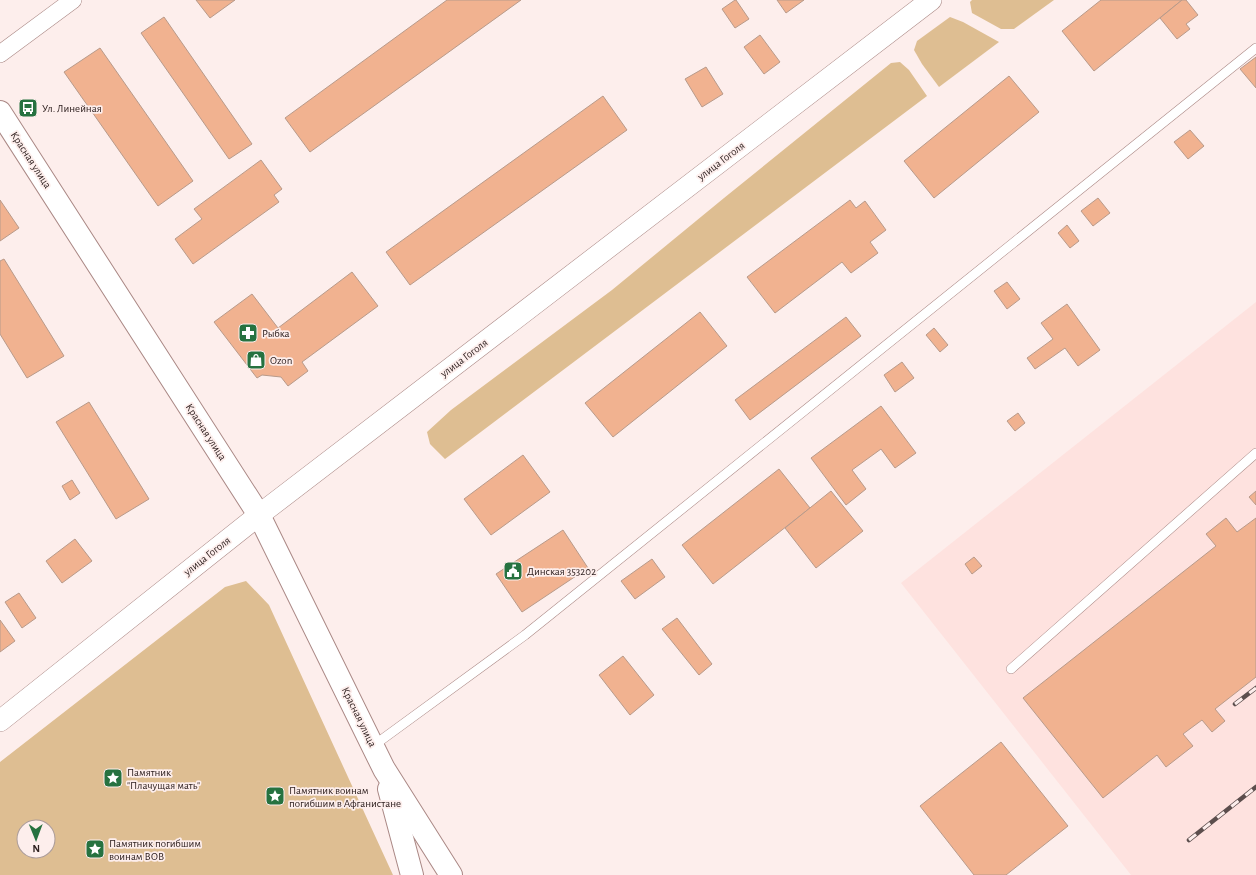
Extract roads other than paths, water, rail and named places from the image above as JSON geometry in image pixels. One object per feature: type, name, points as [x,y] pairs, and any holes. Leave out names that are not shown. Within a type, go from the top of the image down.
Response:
[{"type":"main road","name":"Красная улица","points":[[0,112],[259,515],[384,769],[451,875]]},
{"type":"main road","name":"Красная улица","points":[[384,769],[412,875]]},
{"type":"street","points":[[0,54],[73,0]]},
{"type":"street","name":"улица Гоголя","points":[[0,721],[259,515],[932,0]]},
{"type":"lane","points":[[373,746],[525,635],[1256,48]]},
{"type":"lane","points":[[1011,669],[1256,453]]},
{"type":"railway","points":[[1235,704],[1256,688]]},
{"type":"railway","points":[[1189,840],[1256,787]]},
{"type":"place","name":"Ул. Линейная","points":[[28,108]]},
{"type":"place","name":"Рыбка","points":[[248,333]]},
{"type":"place","name":"Ozon","points":[[256,360]]},
{"type":"place","name":"Динская 353202","points":[[513,571]]},
{"type":"place","name":"Памятник \"Плачущая мать\"","points":[[113,778]]},
{"type":"place","name":"Памятник воинам погибшим в Афганистане","points":[[275,796]]},
{"type":"place","name":"Памятник погибшим воинам ВОВ","points":[[95,849]]}]
